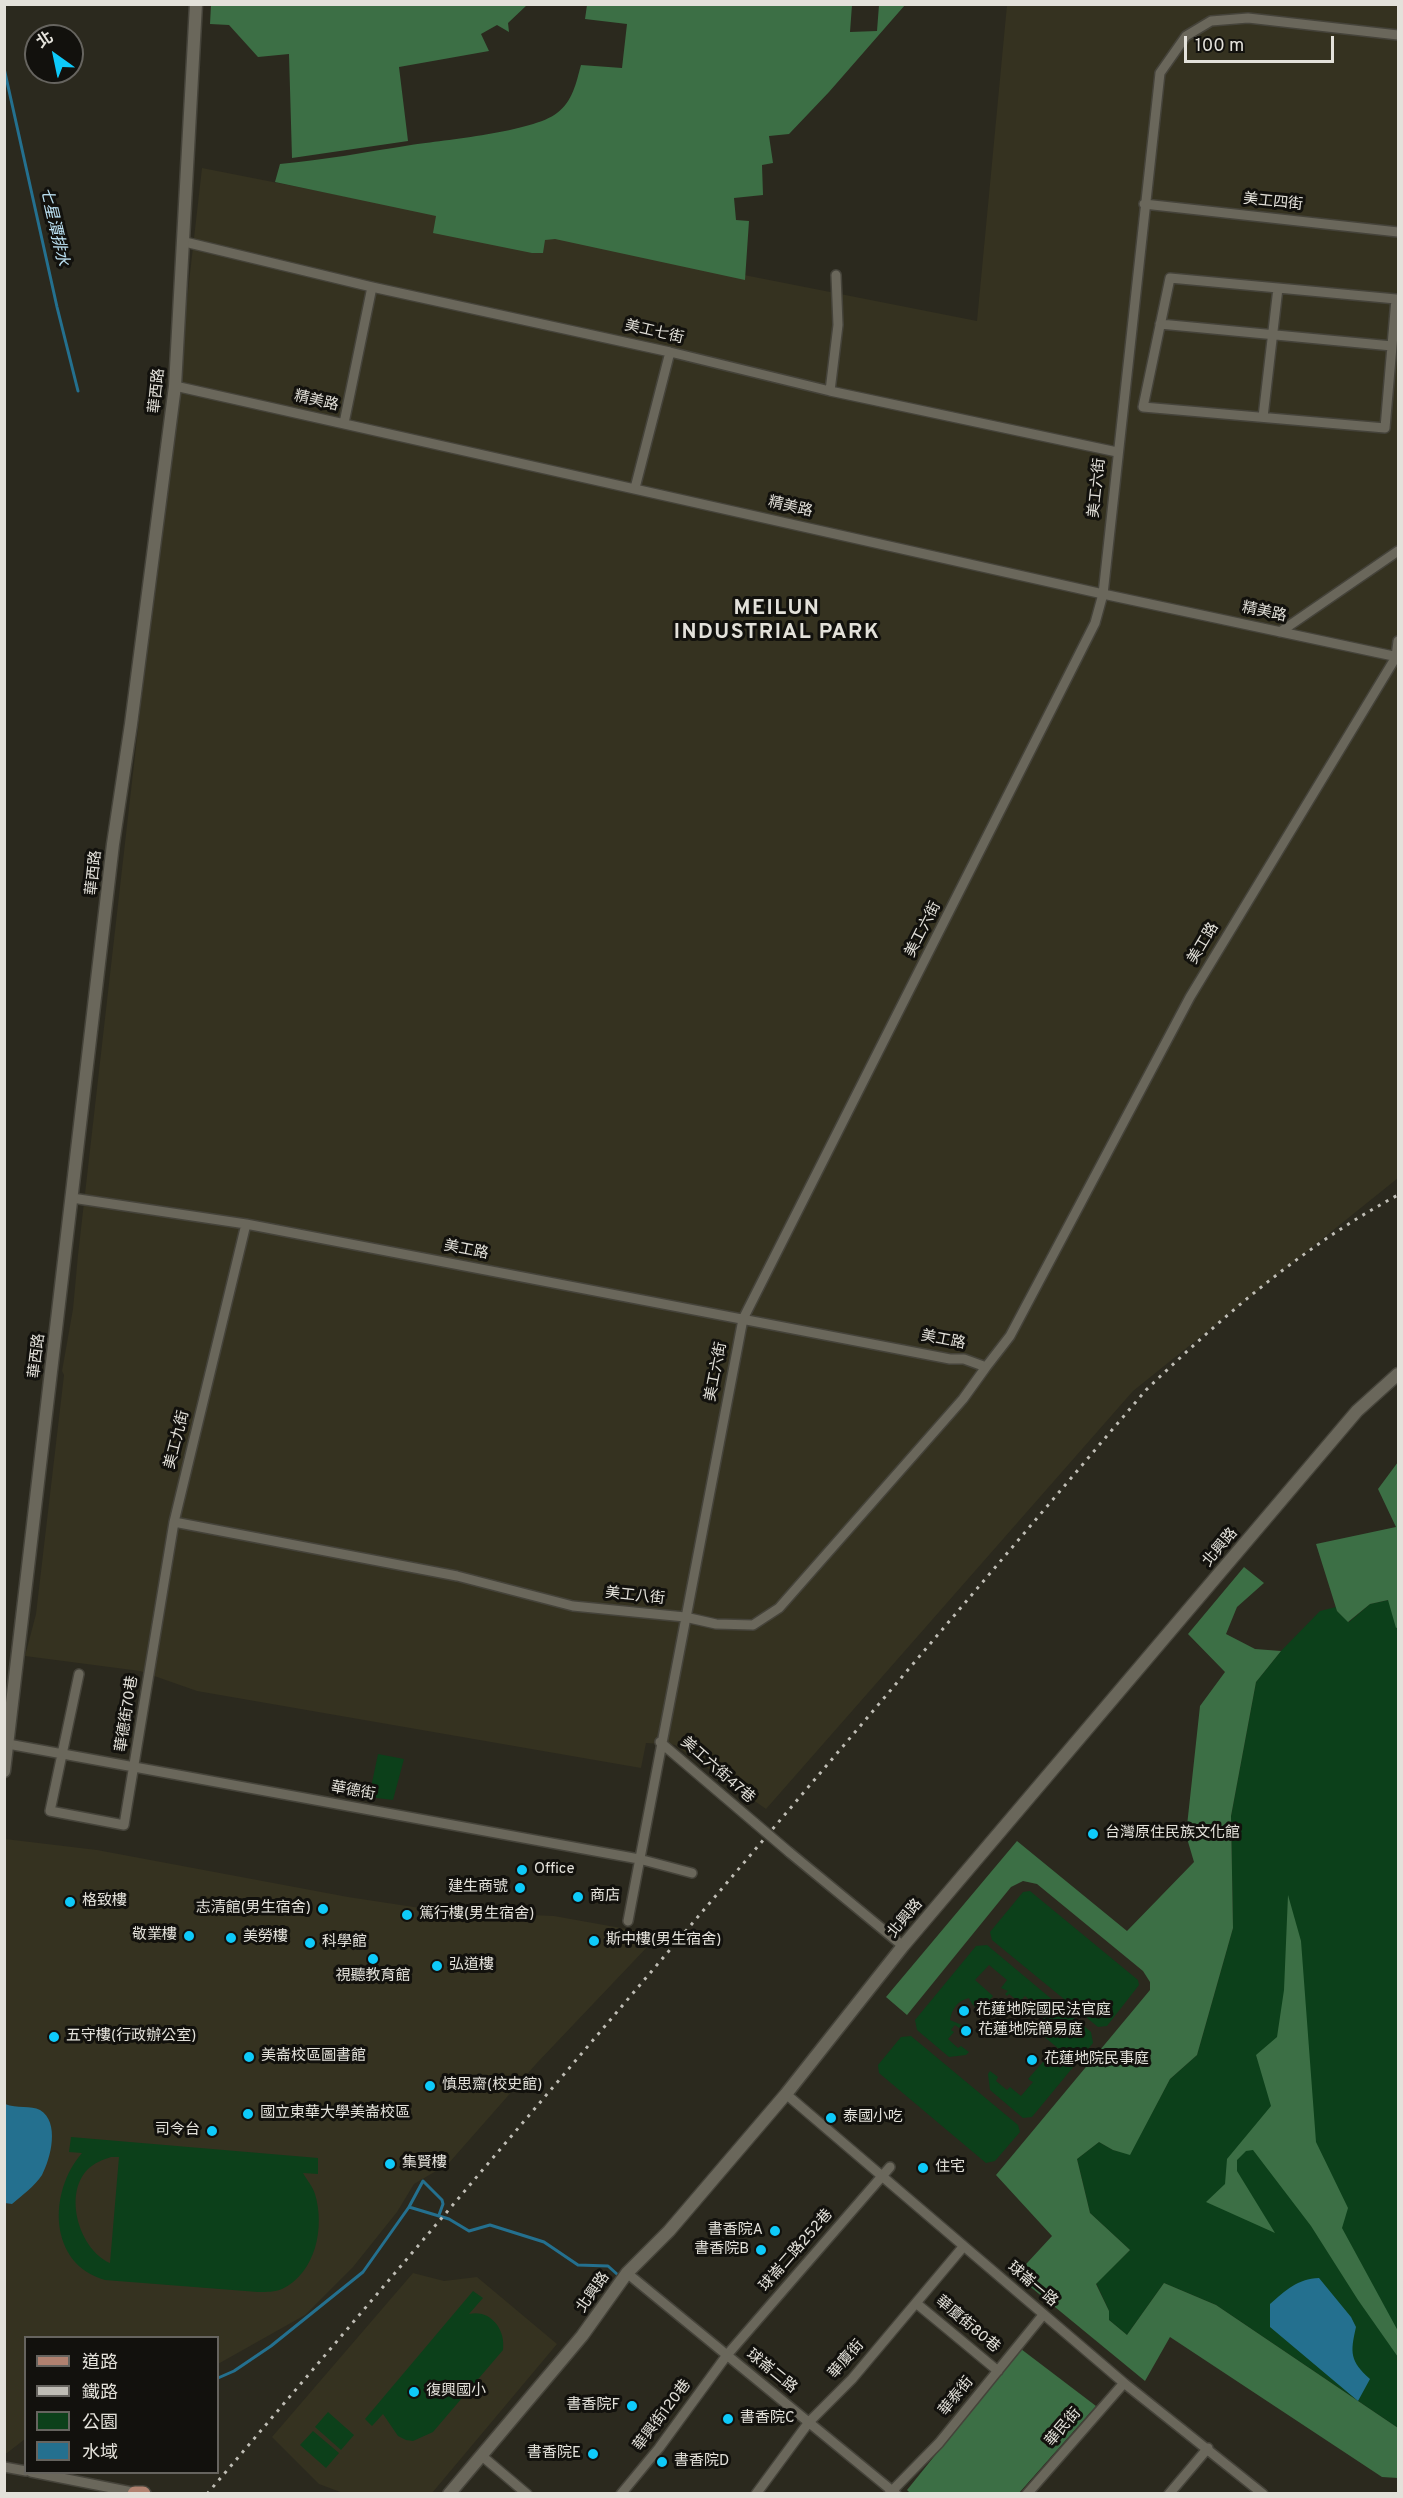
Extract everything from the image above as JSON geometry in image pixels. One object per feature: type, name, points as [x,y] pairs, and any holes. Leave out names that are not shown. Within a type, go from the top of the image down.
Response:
[{"type":"main road","points":[[136,2493],[143,2493]]},
{"type":"street","name":"華西路","points":[[4,1771],[113,844],[175,386],[185,242],[196,4]]},
{"type":"street","name":"美工六街","points":[[628,1922],[660,1742],[743,1319],[1095,623],[1103,594],[1160,73],[1186,36],[1210,21],[1248,18],[1398,35]]},
{"type":"street","name":"美工四街","points":[[1144,204],[1398,232]]},
{"type":"street","name":"美工七街","points":[[185,242],[372,287],[670,352],[830,391],[1117,452]]},
{"type":"street","points":[[830,391],[838,325],[836,275]]},
{"type":"street","points":[[1170,278],[1396,299],[1385,428],[1143,407],[1160,324],[1170,278]]},
{"type":"street","points":[[344,423],[372,287]]},
{"type":"street","points":[[1263,417],[1278,288]]},
{"type":"street","points":[[1160,324],[1392,346]]},
{"type":"street","points":[[636,488],[670,352]]},
{"type":"street","name":"精美路","points":[[175,386],[1103,594],[1397,657]]},
{"type":"street","points":[[1280,632],[1398,551]]},
{"type":"street","name":"美工路","points":[[72,1197],[246,1224],[950,1359],[963,1359],[986,1367],[1010,1336],[1190,997],[1397,657],[1398,641]]},
{"type":"street","name":"美工九街","points":[[150,1665],[174,1522],[246,1224]]},
{"type":"street","name":"美工八街","points":[[174,1522],[457,1576],[573,1606],[685,1617],[716,1624],[753,1625],[779,1608],[963,1399],[986,1367]]},
{"type":"street","name":"北興路","points":[[449,2493],[582,2336],[627,2273],[669,2231],[786,2094],[903,1946],[1357,1411],[1398,1374]]},
{"type":"street","name":"華德街70巷","points":[[61,1753],[50,1811],[124,1825],[150,1665]]},
{"type":"street","points":[[61,1753],[79,1674]]},
{"type":"street","name":"美工六街47巷","points":[[660,1742],[903,1946]]},
{"type":"street","name":"華德街","points":[[8,1744],[639,1859],[692,1873]]},
{"type":"street","name":"球崙一路","points":[[786,2094],[1124,2383],[1263,2493]]},
{"type":"street","name":"球崙二路252巷","points":[[727,2355],[890,2168]]},
{"type":"street","name":"華廈街","points":[[756,2493],[809,2422],[852,2379],[963,2247]]},
{"type":"street","name":"球崙二路","points":[[627,2273],[892,2492]]},
{"type":"street","name":"華廈街80巷","points":[[916,2303],[998,2371]]},
{"type":"street","name":"華泰街","points":[[892,2492],[939,2443],[1043,2315]]},
{"type":"street","name":"華興街120巷","points":[[621,2493],[659,2448],[727,2355]]},
{"type":"street","name":"華民街","points":[[1027,2493],[1124,2383]]},
{"type":"street","points":[[1169,2493],[1208,2448]]},
{"type":"street","points":[[482,2456],[527,2493]]},
{"type":"street","points":[[4,2467],[24,2471]]},
{"type":"street","points":[[41,2474],[136,2493]]},
{"type":"shaded area","name":"MEILUN INDUSTRIAL PARK","points":[[1007,5],[1398,5],[1398,1178],[1133,1391],[766,1809],[675,1745],[646,1743],[641,1768],[197,1691],[140,1671],[25,1656],[36,1614],[64,1375],[62,1371],[73,1309],[202,168],[977,321]]},
{"type":"shaded area","name":"國立東華大學美崙校區","points":[[5,1839],[97,1850],[348,1897],[440,1911],[554,1916],[643,1932],[650,1944],[536,2064],[448,2164],[414,2184],[397,2212],[353,2267],[305,2315],[219,2363],[219,2336],[24,2336],[24,2440],[5,2453]]},
{"type":"shaded area","name":"復興國小","points":[[413,2273],[444,2281],[477,2277],[557,2344],[432,2493],[343,2493],[319,2484],[272,2437]]},
{"type":"green space","points":[[211,4],[527,5],[508,23],[509,32],[497,25],[481,34],[489,51],[399,67],[408,141],[292,158],[289,54],[258,57],[229,25],[210,24]]},
{"type":"green space","points":[[587,5],[852,5],[850,32],[877,31],[879,5],[905,5],[789,134],[769,136],[773,163],[762,165],[763,195],[734,198],[736,220],[749,221],[745,280],[555,239],[545,240],[543,253],[532,253],[433,233],[436,216],[275,182],[280,164],[487,134],[545,120],[567,103],[581,65],[622,68],[627,24],[585,19]]},
{"type":"green space","points":[[1398,1462],[1398,1627],[1396,1628],[1388,1600],[1370,1604],[1348,1622],[1337,1611],[1316,1544],[1396,1527],[1378,1489]]},
{"type":"green space","points":[[1244,1567],[1264,1583],[1237,1607],[1226,1634],[1255,1649],[1281,1651],[1256,1682],[1231,1816],[1233,1928],[1197,2055],[1170,2079],[1130,2155],[1113,2150],[1099,2142],[1077,2159],[1090,2213],[1130,2250],[1096,2284],[1109,2311],[1109,2320],[1127,2335],[1164,2283],[1216,2305],[1398,2428],[1398,2478],[1382,2477],[1170,2337],[1145,2381],[1016,2275],[1052,2236],[996,2175],[1150,1990],[1150,1982],[1143,1971],[1037,1884],[1023,1881],[1011,1887],[907,2015],[886,1997],[1017,1841],[1127,1931],[1194,1862],[1186,1835],[1200,1706],[1225,1672],[1188,1634]]},
{"type":"green space","points":[[1398,1598],[1398,2428],[1216,2305],[1164,2283],[1127,2335],[1109,2320],[1109,2311],[1096,2283],[1130,2250],[1090,2213],[1077,2159],[1099,2142],[1113,2150],[1130,2154],[1170,2079],[1197,2055],[1233,1928],[1231,1816],[1256,1682],[1281,1651],[1320,1611],[1336,1607],[1337,1611],[1349,1622],[1370,1604]]},
{"type":"green space","points":[[378,1754],[404,1759],[393,1800],[369,1797]]},
{"type":"green space","points":[[1030,1891],[1138,1980],[1139,1985],[1107,2026],[1098,2027],[992,1940],[990,1932],[1023,1892]]},
{"type":"green space","points":[[1288,1895],[1301,1941],[1316,2142],[1348,2208],[1342,2228],[1398,2331],[1398,2357],[1311,2226],[1253,2150],[1246,2151],[1237,2160],[1237,2171],[1275,2233],[1206,2202],[1225,2184],[1227,2159],[1271,2106],[1256,2055],[1277,2037],[1284,1990]]},
{"type":"green space","points":[[987,1945],[1091,2032],[1093,2043],[1032,2117],[1023,2118],[990,2090],[988,2074],[990,2071],[998,2077],[996,2081],[1007,2090],[1010,2087],[1021,2096],[1033,2082],[1028,2079],[1049,2055],[1053,2059],[1060,2050],[1040,2033],[1043,2030],[1040,2027],[1043,2023],[1041,2021],[1046,2015],[1025,1996],[1019,2002],[1009,1994],[1007,1996],[1005,1994],[1008,1991],[1001,1988],[1007,1980],[989,1965],[975,1980],[993,1996],[980,2011],[969,1998],[965,1999],[956,2006],[951,2016],[950,2020],[962,2025],[959,2028],[955,2025],[951,2030],[954,2032],[948,2039],[958,2048],[961,2046],[969,2052],[966,2055],[949,2057],[917,2030],[915,2020],[976,1946]]},
{"type":"green space","points":[[911,2036],[1018,2125],[1020,2132],[995,2161],[986,2163],[879,2073],[878,2065],[901,2037]]},
{"type":"green space","points":[[71,2137],[318,2158],[318,2174],[303,2173],[314,2191],[318,2207],[318,2234],[310,2261],[294,2282],[282,2289],[270,2292],[105,2280],[86,2272],[73,2259],[64,2243],[59,2225],[59,2206],[63,2187],[82,2153],[69,2152]],"holes":[[[111,2157],[119,2157],[110,2263],[90,2247],[83,2235],[78,2221],[76,2194],[87,2170],[98,2162]]]},
{"type":"green space","points":[[473,2291],[483,2298],[469,2314],[484,2315],[495,2322],[502,2335],[503,2350],[433,2432],[413,2441],[406,2440],[398,2436],[383,2414],[372,2426],[365,2419]]},
{"type":"green space","points":[[1021,2349],[1096,2406],[1019,2493],[911,2494],[907,2490]]},
{"type":"green space","points":[[328,2412],[354,2435],[341,2450],[315,2427]]},
{"type":"green space","points":[[313,2431],[339,2453],[326,2468],[300,2445]]},
{"type":"water","points":[[5,2104],[40,2110],[50,2123],[52,2131],[51,2150],[42,2175],[12,2204],[5,2203]]},
{"type":"water","points":[[1319,2278],[1351,2317],[1356,2327],[1353,2356],[1370,2379],[1358,2401],[1270,2327],[1270,2304],[1298,2283]]},
{"type":"waterway","name":"七星潭排水","points":[[4,68],[78,391]]},
{"type":"waterway","points":[[409,2207],[423,2181],[442,2200],[439,2215]]},
{"type":"waterway","points":[[219,2378],[234,2371],[271,2346],[363,2272],[409,2207],[449,2219],[469,2231],[490,2225],[544,2242],[578,2265],[608,2266],[618,2275]]},
{"type":"railway","points":[[207,2494],[1146,1390],[1204,1335],[1265,1284],[1329,1237],[1398,1195]]},
{"type":"place","name":"台灣原住民族文化館","points":[[1093,1834]]},
{"type":"place","name":"Office","points":[[522,1870]]},
{"type":"place","name":"建生商號","points":[[520,1888]]},
{"type":"place","name":"商店","points":[[578,1897]]},
{"type":"place","name":"格致樓","points":[[70,1902]]},
{"type":"place","name":"志清館(男生宿舍)","points":[[323,1909]]},
{"type":"place","name":"篤行樓(男生宿舍)","points":[[407,1915]]},
{"type":"place","name":"敬業樓","points":[[189,1936]]},
{"type":"place","name":"美勞樓","points":[[231,1938]]},
{"type":"place","name":"斯中樓(男生宿舍)","points":[[594,1941]]},
{"type":"place","name":"科學館","points":[[310,1943]]},
{"type":"place","name":"視聽教育館","points":[[373,1959]]},
{"type":"place","name":"弘道樓","points":[[437,1966]]},
{"type":"place","name":"花蓮地院國民法官庭","points":[[964,2011]]},
{"type":"place","name":"花蓮地院簡易庭","points":[[966,2031]]},
{"type":"place","name":"五守樓(行政辦公室)","points":[[54,2037]]},
{"type":"place","name":"美崙校區圖書館","points":[[249,2057]]},
{"type":"place","name":"花蓮地院民事庭","points":[[1032,2060]]},
{"type":"place","name":"慎思齋(校史館)","points":[[430,2086]]},
{"type":"place","name":"國立東華大學美崙校區","points":[[248,2114]]},
{"type":"place","name":"泰國小吃","points":[[831,2118]]},
{"type":"place","name":"司令台","points":[[212,2131]]},
{"type":"place","name":"集賢樓","points":[[390,2164]]},
{"type":"place","name":"住宅","points":[[923,2168]]},
{"type":"place","name":"書香院A","points":[[775,2231]]},
{"type":"place","name":"書香院B","points":[[761,2250]]},
{"type":"place","name":"復興國小","points":[[414,2392]]},
{"type":"place","name":"書香院F","points":[[632,2406]]},
{"type":"place","name":"書香院C","points":[[728,2419]]},
{"type":"place","name":"書香院E","points":[[593,2454]]},
{"type":"place","name":"書香院D","points":[[662,2462]]},
{"type":"district","name":"MEILUN INDUSTRIAL PARK","points":[[777,622]]}]
